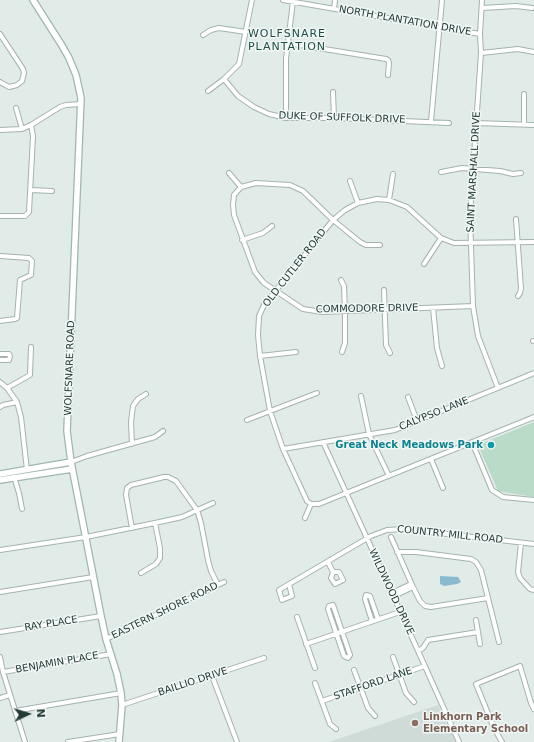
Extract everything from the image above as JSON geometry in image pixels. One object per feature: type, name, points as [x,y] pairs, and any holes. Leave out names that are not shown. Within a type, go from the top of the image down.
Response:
[{"type":"street","name":"WOLFSNARE ROAD","points":[[33,0],[69,58],[79,86],[81,104],[67,431],[72,469],[101,616],[121,693],[122,705],[119,742]]},
{"type":"street","points":[[208,91],[224,79],[239,64],[252,0]]},
{"type":"street","name":"NORTH PLANTATION DRIVE","points":[[283,0],[480,34]]},
{"type":"street","points":[[334,9],[335,0]]},
{"type":"street","points":[[431,121],[442,0]]},
{"type":"street","name":"SAINT MARSHALL DRIVE","points":[[482,0],[480,34],[481,53],[470,214],[473,306],[478,336],[498,388]]},
{"type":"street","points":[[286,118],[287,43],[294,1]]},
{"type":"street","points":[[482,8],[516,6],[532,8]]},
{"type":"street","points":[[203,35],[211,30],[219,28],[246,32]]},
{"type":"street","points":[[0,34],[24,73],[20,83],[14,86],[6,86],[0,82]]},
{"type":"street","points":[[287,43],[386,58],[389,63],[388,75]]},
{"type":"street","points":[[481,53],[518,49],[534,52]]},
{"type":"street","name":"DUKE OF SUFFOLK DRIVE","points":[[224,79],[238,96],[254,108],[269,114],[286,118],[334,118],[450,123]]},
{"type":"street","points":[[333,92],[334,118]]},
{"type":"street","points":[[524,94],[524,124]]},
{"type":"street","points":[[0,130],[22,128],[31,125],[60,107],[81,104]]},
{"type":"street","points":[[16,108],[22,128]]},
{"type":"street","points":[[476,123],[534,125]]},
{"type":"street","points":[[0,216],[25,216],[29,212],[33,136],[31,125]]},
{"type":"street","points":[[441,172],[462,168],[500,171],[513,174],[521,173]]},
{"type":"street","points":[[229,173],[241,187],[256,183],[290,185],[303,191],[333,220],[360,242],[366,245],[380,245]]},
{"type":"street","points":[[388,200],[393,174]]},
{"type":"street","points":[[350,181],[358,203]]},
{"type":"street","name":"COMMODORE DRIVE","points":[[241,187],[234,195],[234,215],[255,272],[264,283],[275,292],[303,309],[322,312],[473,306]]},
{"type":"street","points":[[31,190],[52,191]]},
{"type":"street","name":"OLD CUTLER ROAD","points":[[311,504],[307,501],[283,449],[270,411],[260,356],[258,334],[260,316],[264,305],[333,220],[345,210],[358,203],[376,199],[388,200],[407,207],[441,238],[454,243],[534,242]]},
{"type":"street","points":[[516,219],[521,288],[518,296]]},
{"type":"street","points":[[242,240],[263,233],[272,226]]},
{"type":"street","points":[[424,264],[441,238]]},
{"type":"street","points":[[0,256],[30,258],[32,261],[31,275],[20,280],[17,318],[0,321]]},
{"type":"street","points":[[341,280],[344,286],[345,311],[345,343],[342,352]]},
{"type":"street","points":[[384,290],[386,345],[390,353]]},
{"type":"street","points":[[433,308],[437,348],[442,366]]},
{"type":"street","points":[[8,388],[30,375],[31,346]]},
{"type":"street","points":[[260,356],[296,352]]},
{"type":"street","points":[[0,354],[10,354],[9,360],[0,360]]},
{"type":"street","name":"CALYPSO LANE","points":[[283,449],[395,430],[534,373]]},
{"type":"street","points":[[0,382],[8,388],[17,402],[30,472]]},
{"type":"street","points":[[246,420],[316,393]]},
{"type":"street","points":[[132,444],[131,422],[133,406],[138,399],[146,394]]},
{"type":"street","points":[[361,396],[369,434],[389,476]]},
{"type":"street","points":[[408,398],[417,422]]},
{"type":"street","points":[[0,407],[2,405],[17,402]]},
{"type":"street","points":[[305,518],[311,504],[319,504],[534,417]]},
{"type":"street","points":[[0,480],[14,475],[71,462],[132,444],[155,437],[163,431]]},
{"type":"street","name":"WILDWOOD DRIVE","points":[[323,442],[459,742]]},
{"type":"street","points":[[472,442],[492,490],[503,496],[534,500]]},
{"type":"street","points":[[431,459],[443,488]]},
{"type":"street","points":[[30,472],[72,469]]},
{"type":"street","points":[[0,474],[14,475]]},
{"type":"street","points":[[14,475],[22,509]]},
{"type":"street","points":[[132,528],[126,495],[127,488],[131,485],[164,477],[168,477],[179,484],[197,510],[211,571],[218,585]]},
{"type":"street","points":[[122,485],[127,488]]},
{"type":"street","points":[[0,550],[86,537],[155,523],[182,517],[213,503]]},
{"type":"street","points":[[141,572],[156,564],[160,558],[160,548],[155,523]]},
{"type":"street","name":"COUNTRY MILL ROAD","points":[[289,584],[367,538],[386,530],[404,529],[534,544]]},
{"type":"street","points":[[390,537],[420,601],[426,606],[431,607],[488,598]]},
{"type":"street","points":[[521,543],[518,572],[520,578],[530,589],[534,590]]},
{"type":"street","points":[[397,552],[416,552],[472,560],[476,562],[481,570],[498,642]]},
{"type":"street","points":[[328,562],[333,572]]},
{"type":"street","points":[[0,592],[94,578]]},
{"type":"street","name":"EASTERN SHORE ROAD","points":[[106,639],[224,582]]},
{"type":"street","points":[[393,594],[412,585]]},
{"type":"street","points":[[372,621],[365,599],[366,595],[370,596],[378,619]]},
{"type":"street","points":[[330,606],[334,606],[342,632],[350,655],[348,658],[344,656],[336,634],[328,609],[330,606]]},
{"type":"street","points":[[306,644],[400,612]]},
{"type":"street","name":"RAY PLACE","points":[[0,632],[101,616]]},
{"type":"street","points":[[297,617],[314,668]]},
{"type":"street","points":[[476,620],[480,644]]},
{"type":"street","points":[[418,651],[423,648],[428,640],[478,632]]},
{"type":"street","name":"BENJAMIN PLACE","points":[[3,672],[111,654]]},
{"type":"street","points":[[0,657],[14,711],[25,742]]},
{"type":"street","points":[[393,657],[406,693],[414,702]]},
{"type":"street","name":"BAILLIO DRIVE","points":[[122,705],[264,658]]},
{"type":"street","name":"STAFFORD LANE","points":[[322,702],[425,666]]},
{"type":"street","points":[[502,742],[494,728],[476,684],[520,666],[531,704],[534,709]]},
{"type":"street","points":[[354,670],[368,708],[375,716]]},
{"type":"street","points":[[212,676],[238,742]]},
{"type":"street","points":[[315,683],[330,724],[336,729]]},
{"type":"street","points":[[14,711],[121,693]]},
{"type":"street","points":[[0,698],[10,695]]},
{"type":"street","points":[[68,742],[120,734]]},
{"type":"shaded area","name":"Linkhorn Park Elementary School","points":[[438,705],[456,742],[329,742]]},
{"type":"green space","points":[[534,422],[534,497],[498,491],[478,445]]},
{"type":"water","points":[[440,576],[458,577],[461,582],[444,586],[440,584]]},
{"type":"place","name":"Great Neck Meadows Park","points":[[491,445]]},
{"type":"place","name":"Linkhorn Park Elementary School","points":[[415,723]]},
{"type":"district","name":"WOLFSNARE PLANTATION","points":[[287,40]]}]
